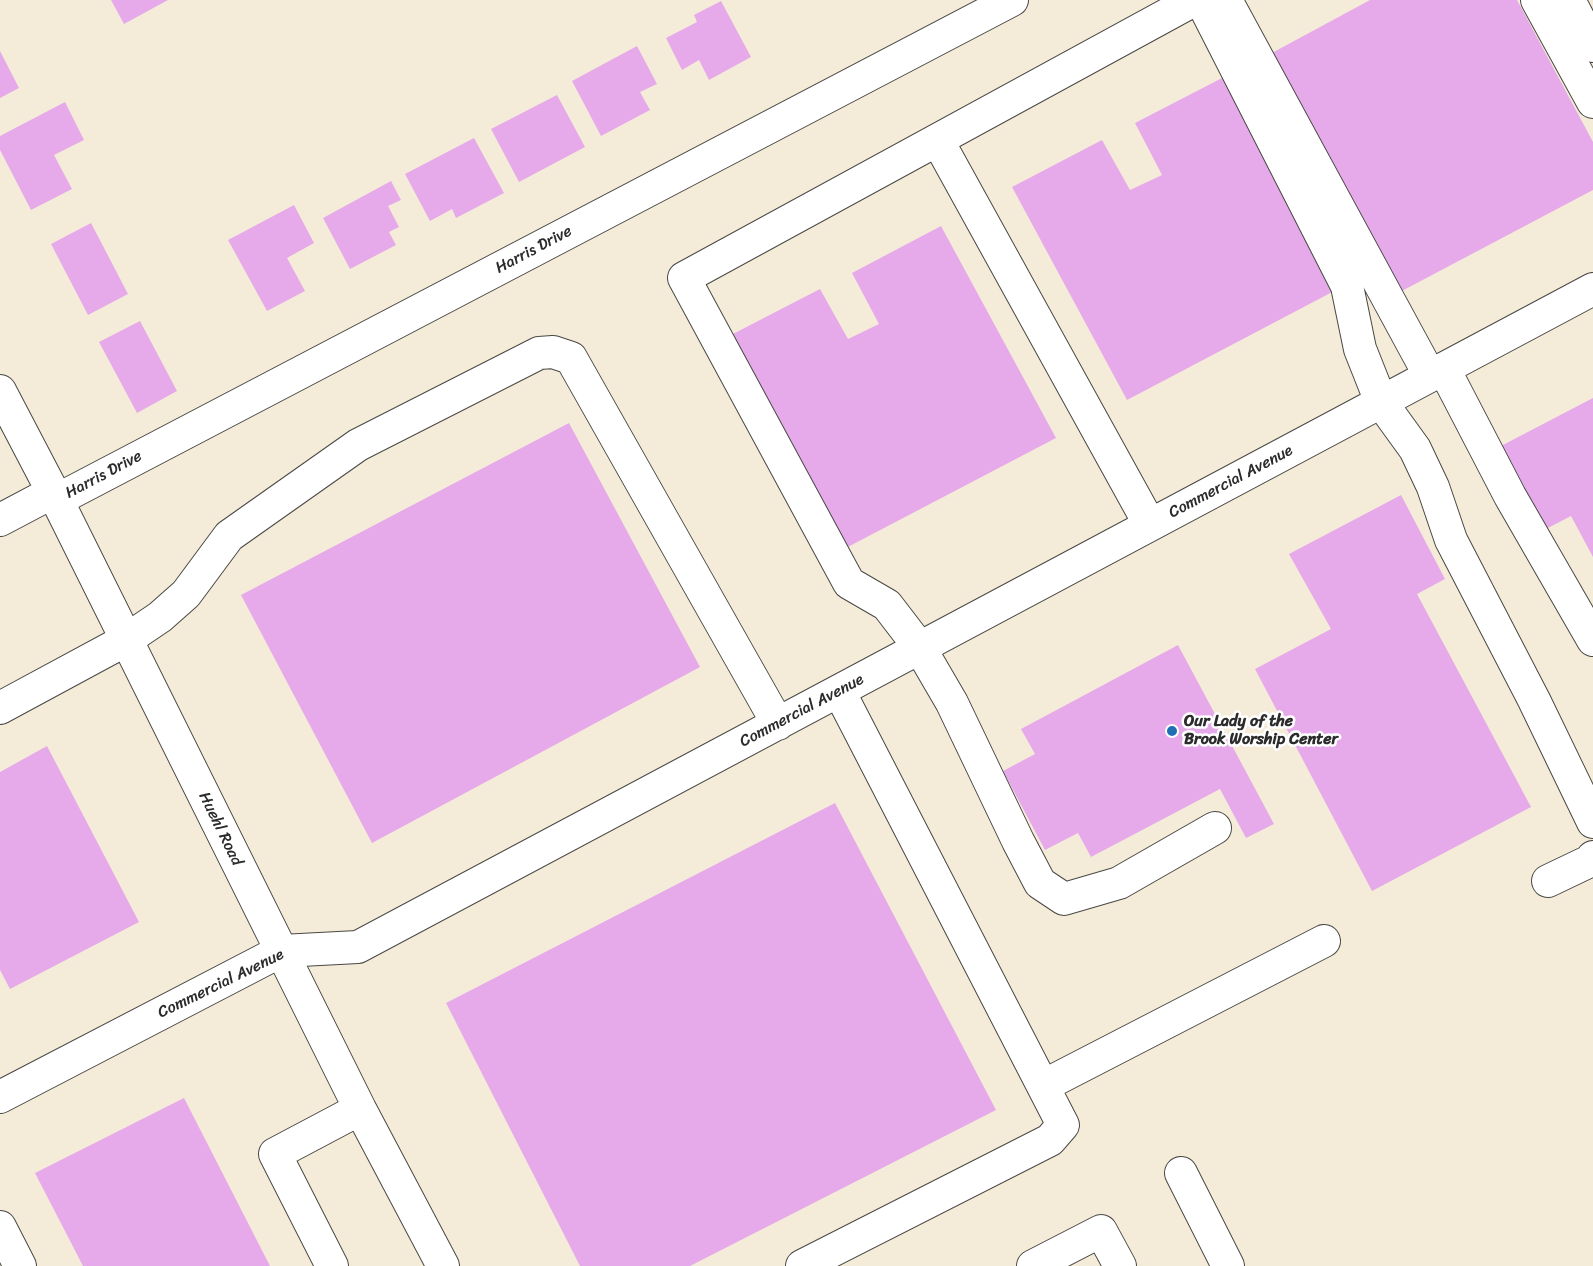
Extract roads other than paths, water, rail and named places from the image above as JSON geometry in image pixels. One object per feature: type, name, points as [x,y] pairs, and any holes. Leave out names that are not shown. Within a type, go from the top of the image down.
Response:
[{"type":"street","points":[[1194,0],[684,278],[849,582],[887,605],[920,648],[952,703],[1040,883],[1064,898],[1119,883],[1215,828]]},
{"type":"street","points":[[1201,0],[1347,286],[1360,349],[1381,402],[1415,448],[1433,487],[1450,540],[1534,700],[1593,822]]},
{"type":"street","points":[[1226,0],[1437,372],[1593,640]]},
{"type":"street","points":[[1537,0],[1593,102]]},
{"type":"street","points":[[1569,0],[1593,46]]},
{"type":"street","name":"Harris Drive","points":[[0,520],[55,496],[1003,2]]},
{"type":"street","points":[[938,141],[1150,525]]},
{"type":"street","name":"Commercial Avenue","points":[[2,1092],[280,951],[358,947],[1593,289]]},
{"type":"street","points":[[0,708],[126,640],[160,617],[186,594],[229,536],[358,445],[538,353],[553,352],[571,358],[778,724]]},
{"type":"street","name":"Huehl Road","points":[[0,391],[55,496],[360,1109],[444,1266]]},
{"type":"street","points":[[802,1266],[1050,1140],[1063,1125],[839,691]]},
{"type":"street","points":[[1548,881],[1592,860],[1593,857]]},
{"type":"street","points":[[1043,1086],[1324,942]]},
{"type":"street","points":[[332,1266],[275,1154],[360,1109]]},
{"type":"street","points":[[1181,1173],[1228,1266]]},
{"type":"street","points":[[0,1227],[20,1266]]},
{"type":"street","points":[[1033,1266],[1101,1231],[1120,1266]]},
{"type":"place","name":"Our Lady of the Brook Worship Center","points":[[1172,731]]}]
